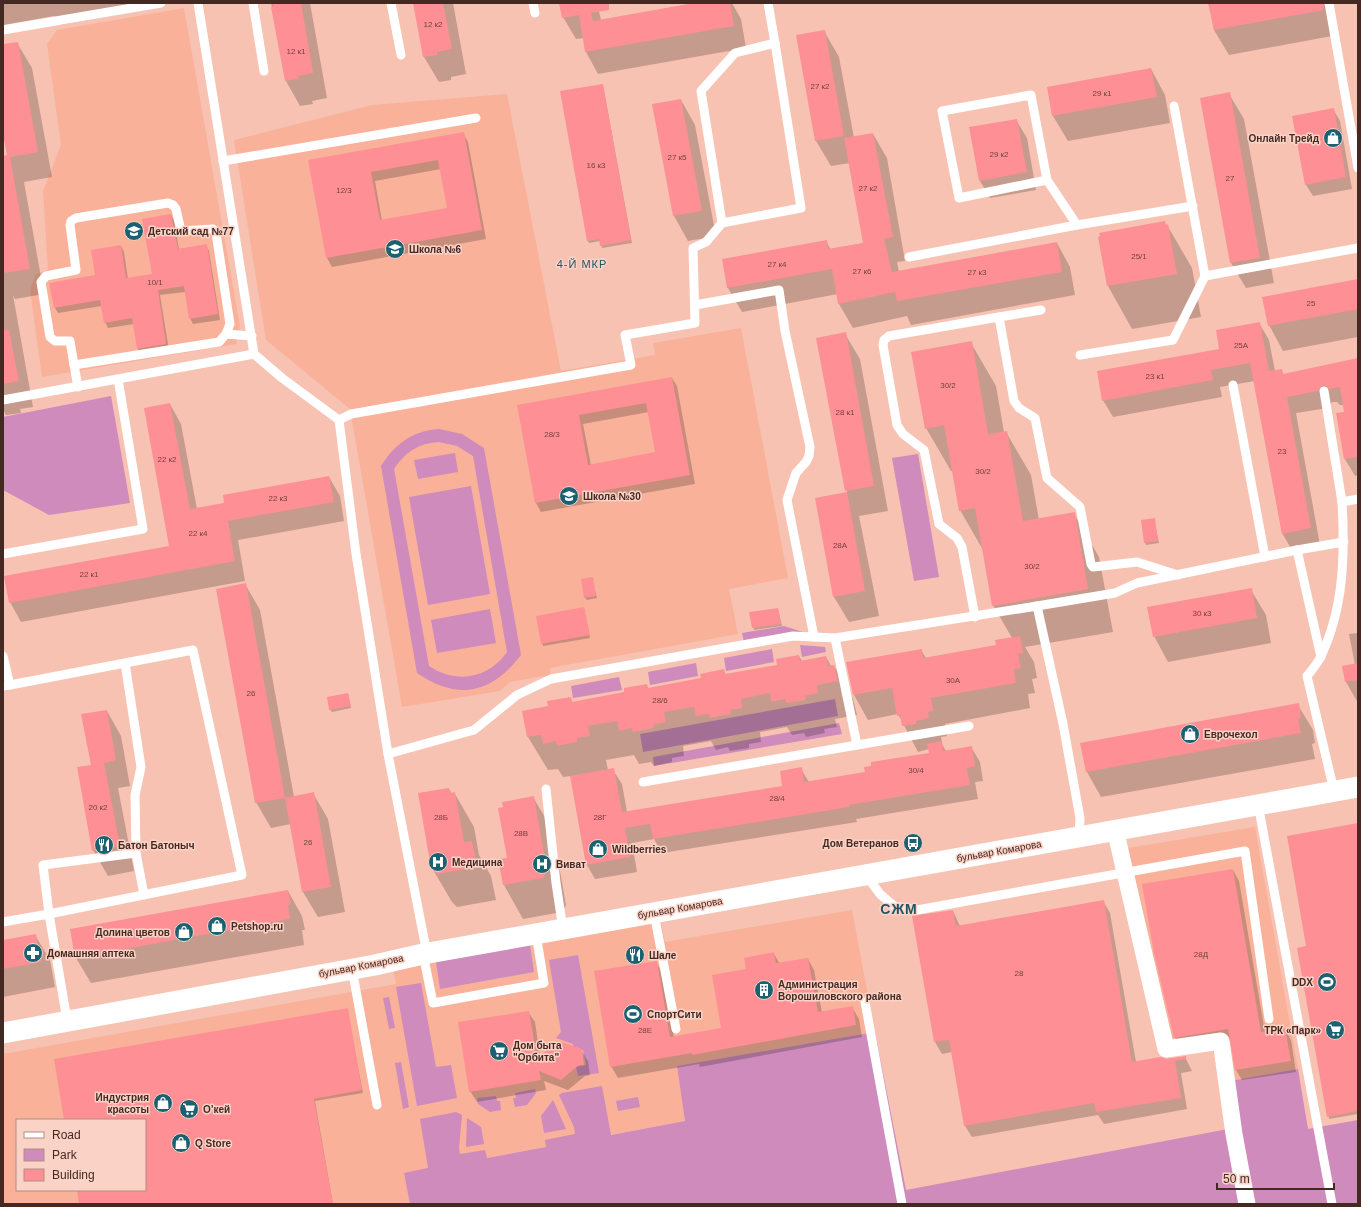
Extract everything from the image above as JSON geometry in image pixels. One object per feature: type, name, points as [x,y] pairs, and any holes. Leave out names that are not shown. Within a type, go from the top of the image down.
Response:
[{"type":"street","name":"бульвар Комарова","points":[[3,1033],[67,1020],[352,969],[425,954],[1115,829],[1358,787]]},
{"type":"street","points":[[1115,829],[1166,1049],[1221,1041],[1234,1134],[1247,1204]]},
{"type":"lane","points":[[3,30],[162,3]]},
{"type":"lane","points":[[198,3],[254,354],[282,378],[339,420],[356,554],[388,754],[433,1003],[544,983],[536,934]]},
{"type":"lane","points":[[253,3],[264,71]]},
{"type":"lane","points":[[391,3],[401,55]]},
{"type":"lane","points":[[533,3],[535,13]]},
{"type":"lane","points":[[339,420],[351,414],[631,365],[625,335],[695,323],[693,248],[706,242],[722,223],[801,208],[768,3]]},
{"type":"lane","points":[[1328,3],[1358,168]]},
{"type":"lane","points":[[722,223],[702,91],[735,53],[775,43]]},
{"type":"lane","points":[[1047,180],[959,198],[942,111],[1031,95],[1047,180],[1077,224]]},
{"type":"lane","points":[[1080,355],[1174,340],[1205,276],[1174,106]]},
{"type":"lane","points":[[223,162],[476,118]]},
{"type":"lane","points":[[74,365],[219,342],[226,334],[230,324],[216,233],[213,230],[181,231],[176,209],[173,205],[168,204],[71,220],[70,225],[76,270],[46,276],[42,282],[50,337],[55,341],[70,341],[74,365],[78,387]]},
{"type":"lane","points":[[909,257],[1077,224],[1193,206]]},
{"type":"lane","points":[[1205,276],[1358,248]]},
{"type":"lane","points":[[695,305],[779,290],[784,331],[810,448],[809,456],[806,462],[796,473],[787,500],[814,637]]},
{"type":"lane","points":[[975,617],[962,547],[957,538],[939,524],[924,450],[903,434],[897,425],[883,345],[884,340],[889,336],[1041,310]]},
{"type":"lane","points":[[999,317],[1015,404],[1035,418],[1047,478],[1080,507],[1091,564],[1093,567],[1137,562],[1178,575]]},
{"type":"lane","points":[[226,334],[252,336]]},
{"type":"lane","points":[[3,400],[254,354]]},
{"type":"lane","points":[[3,554],[143,529],[118,379]]},
{"type":"lane","points":[[1233,385],[1265,557]]},
{"type":"lane","points":[[1324,391],[1342,502],[1344,542],[1339,604],[1321,657],[1307,676],[1334,792]]},
{"type":"lane","points":[[1342,502],[1358,499]]},
{"type":"lane","points":[[388,754],[474,730],[517,695],[551,679],[792,636],[835,638],[975,617],[1001,608],[1037,606],[1115,593],[1137,583],[1297,550],[1344,542]]},
{"type":"lane","points":[[1297,550],[1321,657]]},
{"type":"lane","points":[[1037,606],[1063,724],[1080,818],[1079,836]]},
{"type":"lane","points":[[835,638],[857,746]]},
{"type":"lane","points":[[3,656],[6,686],[193,650],[242,876],[3,922]]},
{"type":"lane","points":[[125,663],[141,767],[136,795],[136,853],[144,895]]},
{"type":"lane","points":[[643,782],[969,726]]},
{"type":"lane","points":[[546,789],[556,883],[563,929]]},
{"type":"lane","points":[[1258,804],[1332,1204]]},
{"type":"lane","points":[[866,875],[880,894],[894,906],[917,910],[1245,851],[1269,1019]]},
{"type":"lane","points":[[67,1020],[49,914],[43,865],[136,853]]},
{"type":"lane","points":[[654,913],[676,1029]]},
{"type":"lane","points":[[352,969],[376,1105]]},
{"type":"lane","points":[[865,1002],[902,1204]]},
{"type":"shaded area","name":"Детский сад №77","points":[[184,8],[240,326],[236,344],[42,377],[30,290],[36,274],[48,270],[43,191],[61,145],[47,44],[57,30]]},
{"type":"shaded area","points":[[507,94],[561,371],[655,355],[653,343],[741,328],[788,578],[729,589],[738,634],[550,668],[550,675],[510,682],[500,691],[402,707],[350,409],[266,340],[234,140],[372,105]]},
{"type":"shaded area","points":[[1255,827],[1298,1069],[1219,1083],[1211,1038],[1156,1045],[1122,849]]},
{"type":"shaded area","points":[[852,910],[875,1032],[677,1066],[685,1121],[405,1173],[410,1204],[3,1204],[3,1054],[396,984],[392,963],[660,917],[665,942]]},
{"type":"green space","points":[[111,396],[130,503],[49,515],[3,490],[3,417]]},
{"type":"green space","points":[[439,429],[462,434],[484,448],[521,655],[510,668],[498,678],[486,685],[473,689],[460,690],[446,687],[432,682],[417,673],[381,466],[398,445],[412,436],[429,430]],"holes":[[[439,442],[457,446],[473,456],[507,652],[491,668],[481,673],[461,677],[439,672],[429,666],[394,469],[408,453],[419,446]]]},
{"type":"green space","points":[[455,453],[458,472],[418,479],[414,460]]},
{"type":"green space","points":[[918,454],[939,577],[914,581],[892,458]]},
{"type":"green space","points":[[471,486],[490,594],[428,605],[409,497]]},
{"type":"green space","points":[[490,609],[496,643],[437,653],[431,620]]},
{"type":"green space","points":[[784,626],[803,632],[744,642],[742,633]]},
{"type":"green space","points":[[800,645],[825,647],[826,652],[802,657]]},
{"type":"green space","points":[[772,649],[774,662],[726,671],[724,658]]},
{"type":"green space","points":[[696,663],[698,676],[650,685],[648,672]]},
{"type":"green space","points":[[619,677],[622,690],[573,698],[571,686]]},
{"type":"green space","points":[[835,699],[838,716],[643,752],[640,734]]},
{"type":"green space","points":[[839,723],[842,734],[654,766],[653,757]]},
{"type":"green space","points":[[530,945],[534,972],[440,989],[436,962]]},
{"type":"green space","points":[[578,955],[599,1073],[578,1076],[576,1067],[586,1065],[583,1050],[574,1051],[573,1044],[556,1038],[561,1032],[549,960]]},
{"type":"green space","points":[[421,983],[436,1067],[451,1065],[457,1098],[417,1106],[396,987]]},
{"type":"green space","points":[[389,997],[395,1028],[389,1029],[383,998]]},
{"type":"green space","points":[[875,1032],[906,1190],[1228,1129],[1219,1083],[1298,1069],[1308,1129],[1358,1120],[1358,1204],[410,1204],[404,1173],[428,1168],[420,1119],[456,1112],[462,1115],[459,1148],[460,1154],[485,1150],[487,1158],[546,1147],[545,1140],[575,1134],[574,1127],[559,1095],[562,1093],[602,1086],[611,1135],[685,1121],[677,1066]]},
{"type":"green space","points":[[401,1062],[409,1107],[403,1109],[395,1063]]},
{"type":"green space","points":[[535,1089],[536,1093],[527,1105],[515,1107],[513,1098],[516,1098],[515,1093]]},
{"type":"green space","points":[[496,1096],[497,1101],[500,1101],[501,1110],[490,1112],[478,1104],[477,1098]]},
{"type":"green space","points":[[638,1097],[640,1107],[618,1111],[616,1101]]},
{"type":"green space","points":[[553,1100],[566,1129],[544,1133],[541,1116]]},
{"type":"green space","points":[[467,1118],[481,1127],[484,1144],[466,1147]]},
{"type":"building","points":[[273,3],[301,3],[313,73],[298,76],[299,79],[285,81],[271,7],[274,7]]},
{"type":"building","points":[[413,3],[443,3],[452,49],[437,52],[437,55],[423,57]]},
{"type":"building","points":[[559,3],[609,3],[609,10],[591,13],[593,21],[694,3],[730,3],[734,26],[585,52],[579,15],[562,18]]},
{"type":"building","points":[[1208,3],[1323,3],[1324,10],[1214,30]]},
{"type":"building","points":[[825,30],[844,136],[815,141],[796,35]]},
{"type":"building","points":[[18,42],[38,152],[10,157],[30,269],[3,273],[3,156],[7,155],[3,133],[3,44]]},
{"type":"building","points":[[1151,68],[1157,97],[1052,116],[1047,87]]},
{"type":"building","points":[[603,84],[631,240],[600,246],[599,239],[587,241],[560,91]]},
{"type":"building","points":[[1230,92],[1260,258],[1230,263],[1200,98]]},
{"type":"building","points":[[681,99],[702,211],[673,216],[652,104]]},
{"type":"building","points":[[1334,108],[1346,177],[1305,185],[1292,116]]},
{"type":"building","points":[[1017,119],[1027,172],[979,181],[969,127]]},
{"type":"building","points":[[464,132],[482,230],[326,258],[308,160]],"holes":[[[438,160],[447,208],[380,220],[371,172]]]},
{"type":"building","points":[[873,133],[893,237],[884,239],[892,272],[1057,242],[1062,272],[897,301],[895,292],[838,304],[832,269],[727,288],[722,259],[827,240],[828,249],[863,243],[844,138]]},
{"type":"building","points":[[171,214],[178,249],[207,244],[218,314],[189,319],[184,286],[158,290],[166,344],[137,349],[132,318],[104,323],[100,300],[54,308],[49,283],[95,275],[91,250],[121,245],[126,278],[152,274],[142,219]]},
{"type":"building","points":[[1165,221],[1166,225],[1168,224],[1177,274],[1107,286],[1098,237],[1100,236],[1099,233]]},
{"type":"building","points":[[1358,279],[1358,309],[1268,326],[1262,297]]},
{"type":"building","points":[[1260,322],[1269,371],[1282,369],[1283,374],[1358,358],[1358,457],[1344,459],[1336,413],[1344,412],[1340,387],[1329,389],[1323,385],[1318,391],[1287,397],[1311,528],[1282,534],[1250,363],[1211,370],[1213,380],[1102,401],[1097,371],[1219,349],[1216,330]]},
{"type":"building","points":[[3,330],[9,330],[19,381],[3,384]]},
{"type":"building","points":[[846,332],[874,486],[845,491],[816,338]]},
{"type":"building","points":[[972,341],[988,434],[1007,431],[1023,521],[1075,512],[1088,589],[992,606],[975,508],[959,511],[944,425],[925,429],[911,352]]},
{"type":"building","points":[[672,377],[690,475],[535,503],[517,405]],"holes":[[[646,403],[655,452],[588,465],[579,415]]]},
{"type":"building","points":[[170,403],[190,509],[224,503],[223,495],[329,476],[334,502],[228,521],[235,561],[9,603],[4,576],[169,546],[144,408]]},
{"type":"building","points":[[847,492],[865,591],[833,597],[815,498]]},
{"type":"building","points":[[1155,518],[1158,541],[1144,543],[1141,520]]},
{"type":"building","points":[[593,577],[596,596],[584,598],[581,579]]},
{"type":"building","points":[[246,583],[285,798],[255,803],[216,589]]},
{"type":"building","points":[[1252,588],[1257,618],[1153,637],[1147,607]]},
{"type":"building","points":[[584,607],[590,635],[541,644],[536,616]]},
{"type":"building","points":[[778,608],[781,624],[752,628],[749,612]]},
{"type":"building","points":[[1020,636],[1023,653],[1018,654],[1021,668],[1014,669],[1016,683],[931,698],[933,711],[928,712],[929,718],[916,721],[916,724],[902,726],[900,715],[897,716],[892,688],[853,695],[846,662],[922,649],[923,658],[996,645],[995,640]]},
{"type":"building","points":[[799,655],[800,661],[826,656],[828,666],[834,665],[838,681],[817,685],[818,693],[805,696],[806,700],[786,703],[785,699],[771,702],[770,693],[741,699],[742,708],[730,710],[731,714],[710,718],[709,714],[696,716],[694,707],[664,712],[666,722],[653,725],[654,728],[633,732],[632,728],[619,731],[617,721],[588,726],[590,736],[577,738],[577,742],[557,746],[556,741],[543,744],[541,735],[527,737],[522,711],[548,706],[547,701],[571,697],[572,702],[624,692],[624,688],[647,684],[648,688],[701,678],[700,674],[724,669],[725,674],[777,665],[776,659]]},
{"type":"building","points":[[1358,663],[1358,680],[1345,682],[1342,666]]},
{"type":"building","points":[[348,693],[351,706],[329,710],[327,697]]},
{"type":"building","points":[[1299,703],[1301,718],[1298,719],[1301,733],[1086,772],[1080,743]]},
{"type":"building","points":[[107,710],[116,760],[104,763],[120,846],[92,851],[77,767],[91,765],[81,714]]},
{"type":"building","points":[[942,741],[943,751],[972,746],[975,766],[967,768],[970,785],[849,805],[849,807],[653,839],[650,824],[625,828],[630,857],[586,865],[570,776],[614,768],[622,812],[782,786],[780,771],[802,767],[804,782],[865,772],[864,767],[871,766],[871,762],[929,753],[927,744]]},
{"type":"building","points":[[449,788],[450,793],[455,792],[464,842],[472,841],[477,867],[437,874],[431,868],[418,793]]},
{"type":"building","points":[[314,792],[331,887],[302,892],[285,798]]},
{"type":"building","points":[[534,796],[547,871],[543,878],[503,885],[498,859],[507,858],[498,808],[503,807],[502,802]]},
{"type":"building","name":"ТРК «Парк»","points":[[1358,823],[1358,1111],[1327,1117],[1297,948],[1306,946],[1287,836]]},
{"type":"building","points":[[1233,869],[1261,1032],[1285,1028],[1291,1061],[1235,1070],[1228,1029],[1174,1038],[1154,953],[1142,884]]},
{"type":"building","points":[[288,890],[291,904],[288,905],[290,919],[75,958],[70,929]]},
{"type":"building","points":[[1104,900],[1132,1062],[1160,1057],[1167,1059],[1186,1056],[1186,1059],[1175,1061],[1181,1098],[1096,1112],[1094,1103],[964,1126],[949,1040],[934,1042],[912,916],[953,910],[956,926]]},
{"type":"building","points":[[36,934],[41,962],[3,969],[3,940]]},
{"type":"building","points":[[774,952],[776,963],[808,958],[818,1012],[853,1006],[856,1025],[692,1055],[692,1053],[610,1067],[594,971],[657,961],[670,1037],[721,1028],[712,975],[746,969],[744,958]]},
{"type":"building","name":"О’кей","points":[[348,1008],[362,1090],[314,1099],[333,1204],[79,1204],[77,1191],[146,1191],[146,1119],[64,1119],[54,1059]]},
{"type":"building","name":"Дом быта \"Орбита\"","points":[[529,1011],[537,1058],[559,1041],[582,1049],[584,1065],[579,1065],[561,1080],[539,1071],[541,1080],[469,1092],[458,1022]]},
{"type":"place","name":"Онлайн Трейд","points":[[1333,138]]},
{"type":"place","name":"Детский сад №77","points":[[134,231]]},
{"type":"place","name":"Школа №6","points":[[395,249]]},
{"type":"place","name":"Школа №30","points":[[569,496]]},
{"type":"place","name":"Еврочехол","points":[[1190,734]]},
{"type":"place","name":"Дом Ветеранов","points":[[913,843]]},
{"type":"place","name":"Батон Батоныч","points":[[104,845]]},
{"type":"place","name":"Wildberries","points":[[598,849]]},
{"type":"place","name":"Медицина","points":[[438,862]]},
{"type":"place","name":"Виват","points":[[542,864]]},
{"type":"place","name":"Petshop.ru","points":[[217,926]]},
{"type":"place","name":"Долина цветов","points":[[184,932]]},
{"type":"place","name":"Домашняя аптека","points":[[33,953]]},
{"type":"place","name":"Шале","points":[[635,955]]},
{"type":"place","name":"DDX","points":[[1327,982]]},
{"type":"place","name":"Администрация Ворошиловского района","points":[[764,990]]},
{"type":"place","name":"СпортСити","points":[[633,1014]]},
{"type":"place","name":"ТРК «Парк»","points":[[1335,1030]]},
{"type":"place","name":"Дом быта \"Орбита\"","points":[[499,1051]]},
{"type":"place","name":"Индустрия красоты","points":[[163,1103]]},
{"type":"place","name":"О’кей","points":[[189,1109]]},
{"type":"place","name":"Q Store","points":[[181,1143]]},
{"type":"district","name":"4-Й МКР","points":[[582,264]]},
{"type":"district","name":"СЖМ","points":[[899,909]]}]
